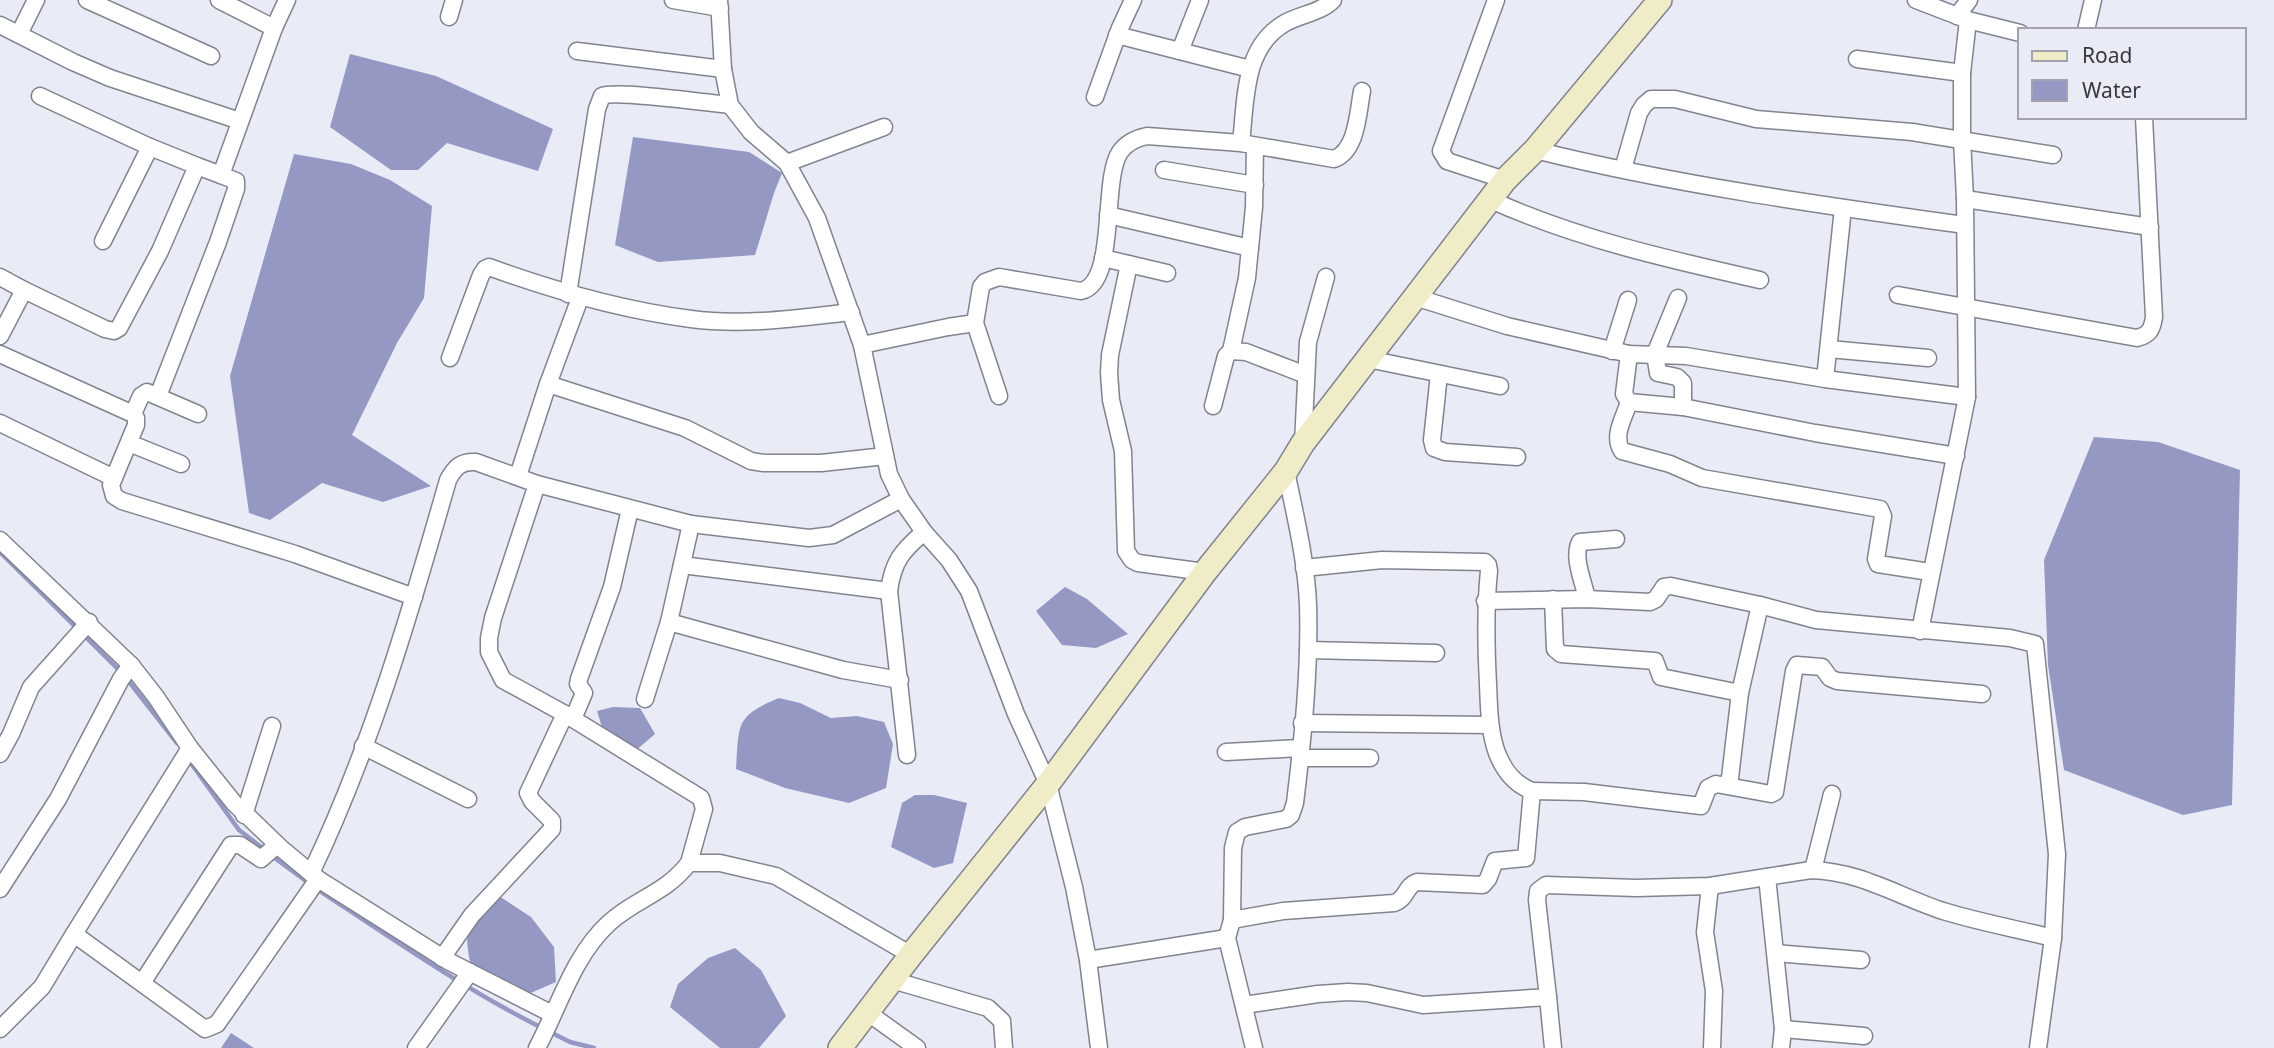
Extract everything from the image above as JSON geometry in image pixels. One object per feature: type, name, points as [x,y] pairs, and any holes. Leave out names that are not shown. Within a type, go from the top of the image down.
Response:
[{"type":"main road","points":[[847,1046],[867,1012],[1048,784],[1205,572],[1286,471],[1303,443],[1505,180],[1535,150],[1660,0]]},
{"type":"street","points":[[19,34],[36,0]]},
{"type":"street","points":[[87,0],[211,56]]},
{"type":"street","points":[[219,0],[274,29]]},
{"type":"street","points":[[221,175],[287,0]]},
{"type":"street","points":[[449,17],[454,0]]},
{"type":"street","points":[[673,0],[720,4],[723,69],[730,105],[751,132],[787,163],[817,218],[862,345],[874,392],[889,474],[901,499],[950,561],[969,591],[1016,713],[1048,784],[1074,887],[1088,960],[1099,1048]]},
{"type":"street","points":[[1095,97],[1133,0]]},
{"type":"street","points":[[1180,51],[1200,0]]},
{"type":"street","points":[[1213,406],[1226,356],[1231,351],[1247,278],[1255,185],[1248,144],[1250,69],[1256,51],[1274,29],[1289,20],[1323,8],[1333,0]]},
{"type":"street","points":[[1496,0],[1441,151],[1447,161],[1505,180]]},
{"type":"street","points":[[1916,0],[1963,18],[2018,32]]},
{"type":"street","points":[[1920,631],[1967,397],[1962,73],[1963,18],[1969,0]]},
{"type":"street","points":[[2086,28],[2093,0]]},
{"type":"street","points":[[0,25],[110,78],[240,121]]},
{"type":"street","points":[[1118,35],[1250,69]]},
{"type":"street","points":[[577,51],[723,69]]},
{"type":"street","points":[[1857,59],[1962,73]]},
{"type":"street","points":[[999,396],[975,323],[981,287],[985,282],[999,277],[1081,291],[1089,289],[1094,284],[1103,258],[1114,166],[1120,152],[1138,137],[1147,136],[1248,144],[1334,159],[1341,157],[1351,142],[1363,91]]},
{"type":"street","points":[[518,476],[574,296],[597,109],[602,96],[625,95],[730,105]]},
{"type":"street","points":[[40,96],[150,147],[236,181],[236,189],[218,242],[158,396]]},
{"type":"street","points":[[1623,170],[1643,105],[1660,97],[1756,119],[1912,132],[2053,155]]},
{"type":"street","points":[[1898,295],[2137,338],[2145,336],[2153,328],[2154,317],[2144,119]]},
{"type":"street","points":[[787,163],[884,127]]},
{"type":"street","points":[[103,241],[150,147]]},
{"type":"street","points":[[1535,150],[1623,170],[1843,208],[1964,225]]},
{"type":"street","points":[[0,277],[114,331],[119,328],[160,251],[197,166]]},
{"type":"street","points":[[1164,170],[1255,185]]},
{"type":"street","points":[[1965,199],[2150,227]]},
{"type":"street","points":[[1490,200],[1567,232],[1760,280]]},
{"type":"street","points":[[1825,379],[1843,208]]},
{"type":"street","points":[[1108,215],[1250,248]]},
{"type":"street","points":[[1103,258],[1167,273]]},
{"type":"street","points":[[1129,264],[1110,355],[1109,373],[1111,400],[1123,450],[1126,551],[1132,560],[1138,563],[1205,572]]},
{"type":"street","points":[[450,358],[485,269],[489,267],[574,296],[692,319],[770,321],[851,312]]},
{"type":"street","points":[[1303,443],[1310,330],[1326,276]]},
{"type":"street","points":[[0,336],[24,290]]},
{"type":"street","points":[[1415,297],[1507,326],[1612,351],[1686,355],[1825,379],[1967,397]]},
{"type":"street","points":[[1678,298],[1655,354],[1658,373],[1677,377],[1683,383],[1683,407]]},
{"type":"street","points":[[1612,351],[1628,300]]},
{"type":"street","points":[[862,345],[975,323]]},
{"type":"street","points":[[1829,349],[1928,358]]},
{"type":"street","points":[[1231,351],[1246,352],[1306,375]]},
{"type":"street","points":[[1629,354],[1624,394],[1629,402]]},
{"type":"street","points":[[0,355],[133,414],[136,422],[111,492],[122,501],[295,554],[414,597]]},
{"type":"street","points":[[1368,359],[1500,387]]},
{"type":"street","points":[[1439,374],[1434,448],[1446,452],[1517,457]]},
{"type":"street","points":[[548,384],[685,428],[751,461],[821,463],[885,456]]},
{"type":"street","points":[[133,414],[143,394],[150,392],[198,414]]},
{"type":"street","points":[[1629,402],[1683,407],[1815,433],[1956,456]]},
{"type":"street","points":[[1629,402],[1618,435],[1622,451],[1670,464],[1702,478],[1880,509],[1883,516],[1876,559],[1878,564],[1930,572]]},
{"type":"street","points":[[0,423],[114,478]]},
{"type":"street","points":[[129,443],[181,464]]},
{"type":"street","points":[[74,934],[198,1026],[205,1029],[217,1024],[314,882],[388,680],[448,480],[453,470],[467,462],[476,462],[537,484],[691,524],[821,538],[844,531],[901,499]]},
{"type":"street","points":[[1254,1048],[1227,938],[1232,920],[1233,848],[1237,832],[1245,827],[1286,819],[1291,815],[1295,803],[1308,650],[1308,602],[1286,471]]},
{"type":"street","points":[[2,547],[126,672],[156,697],[185,754],[244,815],[272,850],[314,882],[442,958],[465,980],[546,1030],[585,954],[606,926],[617,916],[669,885],[690,863],[704,808],[701,798],[503,680],[489,652],[489,638],[493,618],[537,484]]},
{"type":"street","points":[[442,958],[471,915],[552,829],[552,821],[532,802],[528,793],[584,693],[578,684],[579,679],[612,587],[630,509]]},
{"type":"street","points":[[645,699],[669,622],[691,524]]},
{"type":"street","points":[[907,755],[889,591],[891,573],[897,559],[924,531]]},
{"type":"street","points":[[1587,599],[1577,555],[1578,545],[1580,542],[1616,539]]},
{"type":"street","points":[[1304,568],[1381,560],[1479,560],[1488,565],[1485,601],[1490,725],[1497,755],[1503,766],[1518,785],[1532,791],[1584,792],[1701,806],[1711,786],[1729,786],[1771,794],[1775,792],[1797,665],[1822,667],[1830,678],[1837,681],[1982,694]]},
{"type":"street","points":[[682,565],[889,591]]},
{"type":"street","points":[[1485,601],[1654,601],[1664,587],[1671,586],[1816,620],[2010,638],[2037,645],[2057,854],[2053,938],[2038,1048]]},
{"type":"street","points":[[1553,599],[1555,649],[1561,654],[1655,661],[1661,677],[1740,693]]},
{"type":"street","points":[[1729,786],[1740,693],[1760,605]]},
{"type":"street","points":[[669,622],[843,670],[900,680]]},
{"type":"street","points":[[0,754],[31,687],[82,628]]},
{"type":"street","points":[[1308,650],[1436,653]]},
{"type":"street","points":[[0,889],[58,799],[126,672]]},
{"type":"street","points":[[1302,723],[1490,725]]},
{"type":"street","points":[[244,815],[272,726]]},
{"type":"street","points":[[363,746],[468,799]]},
{"type":"street","points":[[1226,752],[1370,758]]},
{"type":"street","points":[[0,1029],[42,987],[185,754]]},
{"type":"street","points":[[1232,920],[1283,911],[1394,903],[1402,900],[1411,884],[1417,882],[1483,885],[1489,879],[1495,861],[1526,858],[1532,791]]},
{"type":"street","points":[[1813,870],[1832,794]]},
{"type":"street","points":[[142,983],[231,845],[240,845],[261,859],[272,850]]},
{"type":"street","points":[[690,863],[727,864],[776,876],[911,955]]},
{"type":"street","points":[[1553,1048],[1537,900],[1541,886],[1710,886],[1813,870],[1840,872],[1860,877],[1943,911],[2053,938]]},
{"type":"street","points":[[1767,877],[1783,1029],[1781,1048]]},
{"type":"street","points":[[1710,886],[1704,932],[1714,991],[1712,1048]]},
{"type":"street","points":[[1088,960],[1227,938]]},
{"type":"street","points":[[1776,953],[1861,960]]},
{"type":"street","points":[[416,1048],[465,980]]},
{"type":"street","points":[[892,980],[988,1008],[1002,1021],[1004,1048]]},
{"type":"street","points":[[1244,1005],[1318,993],[1348,992],[1367,993],[1423,1005],[1548,997]]},
{"type":"street","points":[[867,1012],[917,1048]]},
{"type":"street","points":[[1783,1029],[1864,1036]]},
{"type":"water","points":[[350,54],[436,76],[553,129],[538,171],[447,143],[418,170],[391,170],[330,127]]},
{"type":"water","points":[[633,137],[749,152],[782,173],[755,255],[658,262],[615,245]]},
{"type":"water","points":[[294,154],[351,164],[390,180],[432,206],[424,298],[397,343],[352,435],[431,486],[383,502],[322,483],[270,520],[249,513],[230,376]]},
{"type":"water","points":[[2094,437],[2158,442],[2240,470],[2232,805],[2183,815],[2064,770],[2048,665],[2044,560]]},
{"type":"water","points":[[1065,587],[1087,599],[1128,634],[1096,648],[1062,645],[1036,611]]},
{"type":"water","points":[[779,698],[800,703],[831,718],[857,716],[884,722],[893,744],[886,788],[849,803],[785,788],[736,769],[742,723],[754,710]]},
{"type":"water","points":[[613,707],[640,708],[655,734],[628,757],[602,727],[597,711]]},
{"type":"water","points":[[915,795],[934,795],[967,803],[953,863],[934,868],[891,847],[902,803]]},
{"type":"water","points":[[499,896],[531,917],[554,947],[556,982],[526,995],[470,962],[468,930],[475,918]]},
{"type":"water","points":[[735,948],[761,970],[786,1016],[759,1048],[720,1048],[670,1007],[678,984],[708,958]]},
{"type":"water","points":[[231,1033],[254,1048],[221,1048]]},
{"type":"waterway","points":[[0,552],[121,672]]},
{"type":"waterway","points":[[127,679],[177,743]]},
{"type":"waterway","points":[[188,759],[239,830],[265,850]]},
{"type":"waterway","points":[[272,856],[310,884]]},
{"type":"waterway","points":[[317,889],[456,979],[542,1028]]},
{"type":"waterway","points":[[550,1032],[570,1042],[594,1048]]}]
